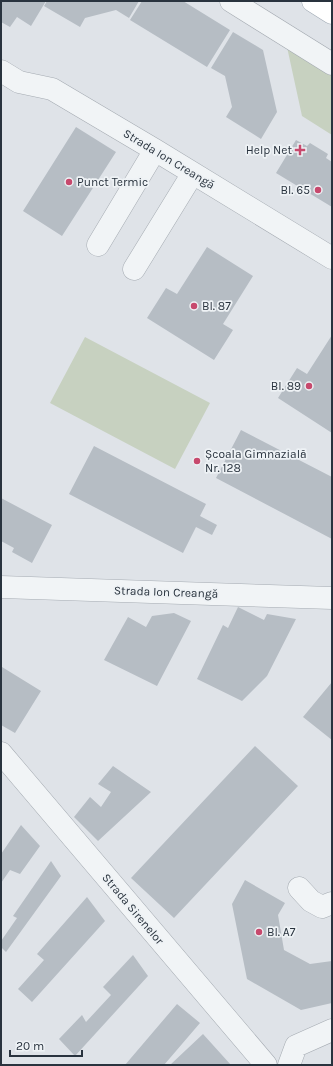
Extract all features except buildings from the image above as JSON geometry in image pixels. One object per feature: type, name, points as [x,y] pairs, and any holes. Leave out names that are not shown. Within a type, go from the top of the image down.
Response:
[{"type":"main road","points":[[313,1],[332,13]]},
{"type":"street","points":[[231,1],[332,64]]},
{"type":"street","name":"Strada Ion Creangă","points":[[1,71],[19,82],[52,90],[155,150],[332,258]]},
{"type":"street","points":[[98,245],[155,150]]},
{"type":"street","points":[[134,269],[193,173]]},
{"type":"street","name":"Strada Ion Creangă","points":[[1,587],[332,598]]},
{"type":"street","name":"Strada Sirenelor","points":[[1,753],[266,1065]]},
{"type":"street","points":[[299,888],[311,901],[322,907],[332,903]]},
{"type":"street","points":[[289,1065],[296,1046],[332,1030]]},
{"type":"green space","points":[[287,47],[332,74],[332,135],[302,116]]},
{"type":"green space","points":[[85,337],[210,403],[175,469],[50,403]]},
{"type":"place","name":"Help Net","points":[[300,150]]},
{"type":"place","name":"Punct Termic","points":[[69,182]]},
{"type":"place","name":"Bl. 65","points":[[318,190]]},
{"type":"place","name":"Bl. 87","points":[[194,306]]},
{"type":"place","name":"Bl. 89","points":[[309,386]]},
{"type":"place","name":"Școala Gimnazială Nr. 128","points":[[197,461]]},
{"type":"place","name":"Bl. A7","points":[[259,932]]}]
